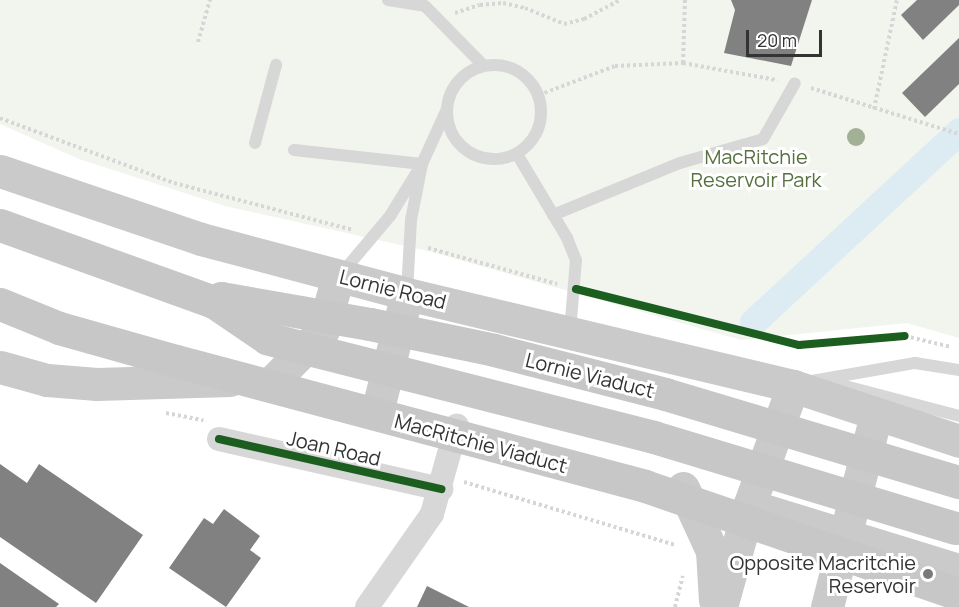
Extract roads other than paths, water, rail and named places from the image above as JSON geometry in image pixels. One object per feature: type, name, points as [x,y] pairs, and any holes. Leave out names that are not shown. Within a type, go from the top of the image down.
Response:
[{"type":"highway","points":[[0,225],[214,302],[267,338],[654,437],[959,530]]},
{"type":"highway","name":"Lornie Viaduct","points":[[214,302],[222,298],[370,324],[494,350],[665,394],[959,482]]},
{"type":"highway","name":"MacRitchie Viaduct","points":[[0,304],[59,328],[645,486],[959,594]]},
{"type":"main road","name":"Lornie Road","points":[[0,171],[117,213],[338,276],[570,332],[806,382],[876,416],[959,441]]},
{"type":"main road","points":[[275,379],[323,330],[338,276]]},
{"type":"main road","points":[[379,404],[407,294]]},
{"type":"main road","points":[[0,367],[47,380],[97,384],[275,379],[379,404],[749,506],[959,570]]},
{"type":"main road","points":[[721,607],[749,506],[806,382]]},
{"type":"main road","points":[[827,607],[876,416]]},
{"type":"main road","points":[[683,488],[712,551],[716,607]]},
{"type":"street","points":[[367,607],[418,539],[441,489],[457,425]]},
{"type":"street","name":"Joan Road","points":[[219,439],[441,489]]},
{"type":"lane","points":[[388,0],[425,6],[483,65],[517,70],[530,81],[539,95],[539,128],[531,142],[517,154],[502,159],[470,153],[449,127],[446,111]]},
{"type":"lane","points":[[255,143],[276,65]]},
{"type":"lane","points":[[338,276],[375,235],[422,164],[456,83],[483,65]]},
{"type":"lane","points":[[553,215],[680,162],[763,139],[795,83]]},
{"type":"lane","points":[[294,150],[422,164]]},
{"type":"lane","points":[[517,154],[576,260],[576,289],[570,332]]},
{"type":"lane","points":[[407,294],[410,244],[422,164]]},
{"type":"lane","points":[[806,382],[915,363],[959,370]]},
{"type":"lane","points":[[806,382],[959,416]]},
{"type":"waterway","points":[[753,322],[959,131]]},
{"type":"place","name":"Opposite Macritchie Reservoir","points":[[928,574]]},
{"type":"park label","name":"MacRitchie Reservoir Park","points":[[756,168]]}]
